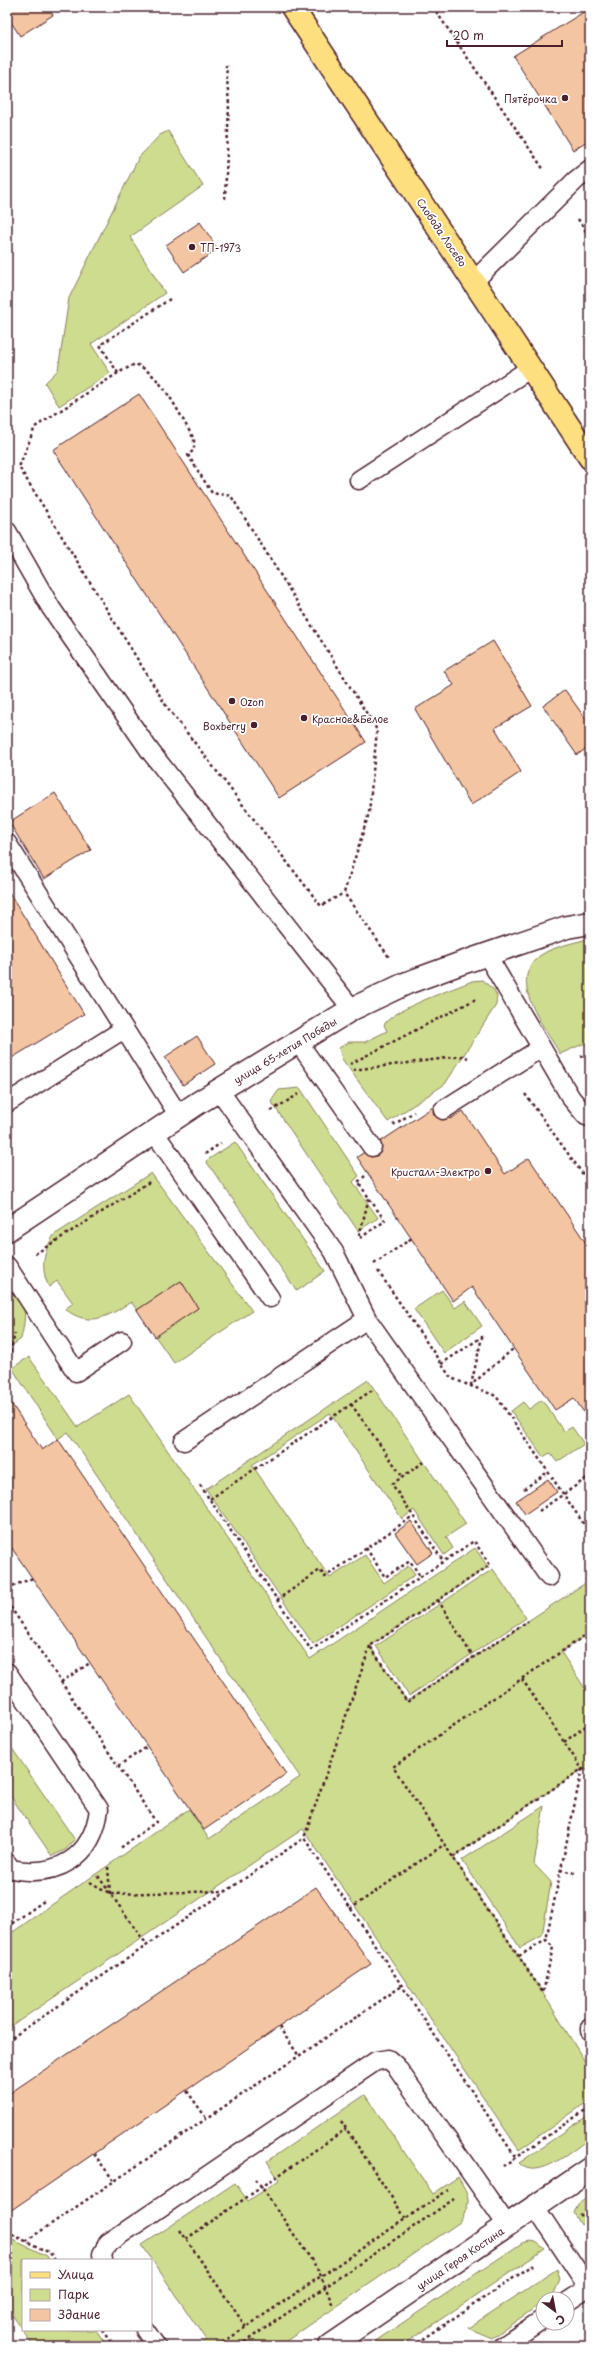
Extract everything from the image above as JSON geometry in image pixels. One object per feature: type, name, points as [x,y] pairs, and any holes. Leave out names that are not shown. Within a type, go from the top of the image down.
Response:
[{"type":"main road","name":"Слобода Лосево","points":[[292,7],[590,458]]},
{"type":"street","name":"улица 65-летия Победы","points":[[7,1230],[219,1090],[352,1009],[407,983],[568,927],[590,923]]},
{"type":"street","name":"улица Героя Костина","points":[[330,2346],[590,2169]]},
{"type":"lane","points":[[474,282],[561,195],[590,169]]},
{"type":"lane","points":[[359,480],[531,368]]},
{"type":"lane","points":[[7,531],[51,608],[150,751],[352,1009]]},
{"type":"lane","points":[[7,843],[179,1116]]},
{"type":"lane","points":[[487,955],[503,985],[571,1098],[586,1116],[590,1117]]},
{"type":"lane","points":[[7,1103],[124,1029]]},
{"type":"lane","points":[[298,1042],[372,1147]]},
{"type":"lane","points":[[443,1110],[541,1048]]},
{"type":"lane","points":[[219,1090],[334,1252],[367,1319],[549,1577]]},
{"type":"lane","points":[[154,1132],[270,1298]]},
{"type":"lane","points":[[8,1267],[76,1372],[122,1342]]},
{"type":"lane","points":[[184,1442],[367,1319]]},
{"type":"lane","points":[[7,1672],[99,1809],[97,1824],[88,1843],[72,1860],[52,1868],[31,1873],[11,1868],[7,1863]]},
{"type":"lane","points":[[103,2259],[102,2254],[108,2243],[376,2061],[388,2059],[396,2066],[507,2225]]},
{"type":"lane","points":[[534,2207],[589,2289],[575,2297]]},
{"type":"lane","points":[[503,2346],[535,2324]]},
{"type":"lane","points":[[146,2331],[156,2346]]},
{"type":"path","points":[[433,7],[590,238]]},
{"type":"path","points":[[225,200],[228,105],[226,65]]},
{"type":"path","points":[[118,373],[100,345],[170,300]]},
{"type":"path","points":[[134,364],[144,367],[155,376],[194,439],[194,450],[188,455],[212,493],[231,496],[377,730],[368,813],[344,893],[322,906],[167,707],[19,467],[35,427],[118,373],[134,364]]},
{"type":"path","points":[[344,893],[407,983]]},
{"type":"path","points":[[8,1267],[176,1165],[199,1157],[245,1126],[324,1078],[503,985]]},
{"type":"path","points":[[270,1112],[275,1118]]},
{"type":"path","points":[[358,1240],[385,1221],[358,1182],[365,1176],[361,1171]]},
{"type":"path","points":[[358,1240],[370,1198]]},
{"type":"path","points":[[353,1234],[358,1240]]},
{"type":"path","points":[[374,1264],[412,1238]]},
{"type":"path","points":[[370,1258],[451,1378],[496,1396],[590,1533]]},
{"type":"path","points":[[441,1364],[482,1337],[471,1385]]},
{"type":"path","points":[[471,1385],[513,1349]]},
{"type":"path","points":[[210,1500],[374,1389]]},
{"type":"path","points":[[351,1404],[403,1477]]},
{"type":"path","points":[[424,1462],[392,1484],[444,1561]]},
{"type":"path","points":[[519,1492],[548,1472]]},
{"type":"path","points":[[536,1514],[590,1476]]},
{"type":"path","points":[[7,2041],[304,1838],[370,1646],[490,1564],[474,1540],[311,1650],[200,1485]]},
{"type":"path","points":[[277,1600],[320,1570],[325,1577],[413,1516]]},
{"type":"path","points":[[366,1548],[385,1577],[410,1561],[420,1576]]},
{"type":"path","points":[[7,1588],[33,1578]]},
{"type":"path","points":[[438,1600],[473,1657]]},
{"type":"path","points":[[370,1646],[407,1702],[528,1621]]},
{"type":"path","points":[[546,1940],[553,1947],[544,1993],[393,1767],[590,1632]]},
{"type":"path","points":[[61,1682],[90,1663]]},
{"type":"path","points":[[519,1956],[546,1940],[582,1769],[522,1679]]},
{"type":"path","points":[[564,1742],[590,1723]]},
{"type":"path","points":[[118,1766],[147,1747]]},
{"type":"path","points":[[453,1857],[582,1769],[590,1770]]},
{"type":"path","points":[[304,1838],[516,2158]]},
{"type":"path","points":[[350,1908],[445,1844]]},
{"type":"path","points":[[108,1864],[111,1894]]},
{"type":"path","points":[[560,1870],[576,1873]]},
{"type":"path","points":[[95,1873],[147,1945]]},
{"type":"path","points":[[85,1881],[94,1883],[111,1894],[226,1891]]},
{"type":"path","points":[[26,2241],[402,1986]]},
{"type":"path","points":[[279,2027],[299,2056]]},
{"type":"path","points":[[186,2091],[206,2119]]},
{"type":"path","points":[[239,2346],[590,2107]]},
{"type":"path","points":[[340,2119],[406,2219]]},
{"type":"path","points":[[186,2239],[346,2129]]},
{"type":"path","points":[[94,2154],[114,2181]]},
{"type":"path","points":[[254,2177],[321,2276],[334,2308]]},
{"type":"path","points":[[218,2346],[460,2182],[478,2183]]},
{"type":"path","points":[[412,2346],[590,2226]]},
{"type":"path","points":[[179,2228],[246,2327]]},
{"type":"path","points":[[8,2233],[50,2253],[54,2259]]},
{"type":"path","points":[[103,2331],[113,2346]]},
{"type":"green space","points":[[168,131],[203,186],[130,237],[165,293],[91,344],[110,373],[59,406],[45,383],[58,370],[69,298],[139,157],[160,135]]},
{"type":"green space","points":[[590,938],[590,1041],[560,1054],[531,1004],[527,990],[527,977],[531,965],[541,955],[558,947]]},
{"type":"green space","points":[[482,980],[494,990],[497,996],[496,1005],[445,1084],[388,1122],[342,1059],[339,1048],[349,1042],[365,1042],[387,1031],[384,1025],[389,1019],[411,1006],[472,981]]},
{"type":"green space","points":[[300,1088],[359,1176],[353,1182],[378,1218],[358,1231],[271,1101],[279,1090]]},
{"type":"green space","points":[[235,1142],[325,1271],[297,1291],[206,1161]]},
{"type":"green space","points":[[151,1173],[252,1311],[174,1363],[155,1336],[198,1308],[181,1281],[137,1310],[131,1302],[106,1316],[91,1319],[74,1315],[65,1309],[73,1303],[57,1281],[49,1287],[44,1274],[45,1254],[54,1235]]},
{"type":"green space","points":[[7,1289],[19,1299],[25,1317],[21,1339],[7,1349]]},
{"type":"green space","points":[[442,1290],[455,1308],[465,1301],[482,1326],[444,1353],[414,1309]]},
{"type":"green space","points":[[29,1357],[78,1427],[129,1394],[310,1659],[475,1548],[488,1567],[370,1646],[407,1701],[590,1580],[590,1632],[561,1652],[590,1696],[590,1771],[582,1769],[453,1857],[543,1993],[590,2070],[590,2100],[519,2150],[303,1829],[7,2029],[7,1936],[189,1809],[209,1839],[300,1777],[68,1432],[58,1439],[12,1368]]},
{"type":"green space","points":[[368,1380],[466,1524],[446,1537],[453,1548],[444,1555],[414,1510],[402,1519],[330,1413],[252,1465],[330,1578],[365,1555],[384,1583],[408,1566],[415,1575],[313,1644],[206,1489]]},
{"type":"green space","points":[[542,1400],[564,1432],[572,1427],[584,1444],[557,1462],[550,1453],[543,1457],[511,1411],[523,1402],[529,1409]]},
{"type":"green space","points":[[493,1569],[526,1618],[409,1696],[376,1646]]},
{"type":"green space","points":[[7,1741],[75,1840],[65,1850],[52,1856],[7,1791]]},
{"type":"green space","points":[[544,1806],[534,1864],[551,1882],[542,1936],[520,1948],[462,1860]]},
{"type":"green space","points":[[365,2095],[433,2194],[458,2177],[467,2194],[468,2204],[460,2222],[279,2346],[197,2346],[206,2340],[142,2245],[235,2183],[248,2201],[279,2180],[267,2161]]},
{"type":"green space","points":[[590,2114],[590,2138],[565,2156],[545,2167],[535,2169],[527,2168],[519,2163]]},
{"type":"green space","points":[[590,2196],[590,2219],[581,2225],[574,2213],[578,2204]]},
{"type":"green space","points":[[7,2237],[47,2256],[48,2259],[22,2259],[22,2330],[7,2307]]},
{"type":"green space","points":[[530,2241],[536,2242],[545,2249],[401,2346],[368,2346],[522,2243]]},
{"type":"green space","points":[[557,2269],[560,2279],[555,2291],[535,2291],[535,2308],[492,2338],[468,2328]]},
{"type":"green space","points":[[23,2331],[97,2331],[107,2346],[33,2346]]},
{"type":"building","points":[[7,7],[48,7],[53,15],[20,36],[7,16]]},
{"type":"building","name":"Пятёрочка","points":[[590,8],[590,139],[573,150],[513,56]]},
{"type":"building","name":"ТП-1973","points":[[200,222],[218,249],[184,272],[166,245]]},
{"type":"building","points":[[139,394],[366,742],[279,798],[53,450]]},
{"type":"building","points":[[493,641],[532,706],[495,728],[521,772],[471,805],[415,709],[454,685],[444,671]]},
{"type":"building","points":[[565,690],[590,725],[590,746],[577,755],[543,706]]},
{"type":"building","points":[[55,793],[91,850],[44,879],[9,822]]},
{"type":"building","points":[[7,889],[84,1014],[7,1061]]},
{"type":"building","points":[[197,1036],[215,1064],[183,1085],[165,1057]]},
{"type":"building","points":[[439,1103],[450,1119],[463,1111],[505,1174],[529,1158],[590,1249],[590,1421],[574,1398],[555,1410],[472,1287],[453,1301],[357,1157]]},
{"type":"building","points":[[181,1281],[198,1308],[155,1337],[137,1310]]},
{"type":"building","points":[[7,1397],[42,1450],[58,1439],[286,1774],[204,1830],[7,1541]]},
{"type":"building","points":[[548,1479],[557,1492],[525,1514],[516,1501]]},
{"type":"building","points":[[411,1521],[433,1553],[417,1564],[395,1533]]},
{"type":"building","points":[[316,1887],[371,1964],[7,2213],[7,2095]]},
{"type":"place","name":"Пятёрочка","points":[[565,98]]},
{"type":"place","name":"ТП-1973","points":[[192,247]]},
{"type":"place","name":"Ozon","points":[[232,701]]},
{"type":"place","name":"Красное&Белое","points":[[304,718]]},
{"type":"place","name":"Boxberry","points":[[254,725]]},
{"type":"place","name":"Кристалл-Электро","points":[[488,1171]]}]
